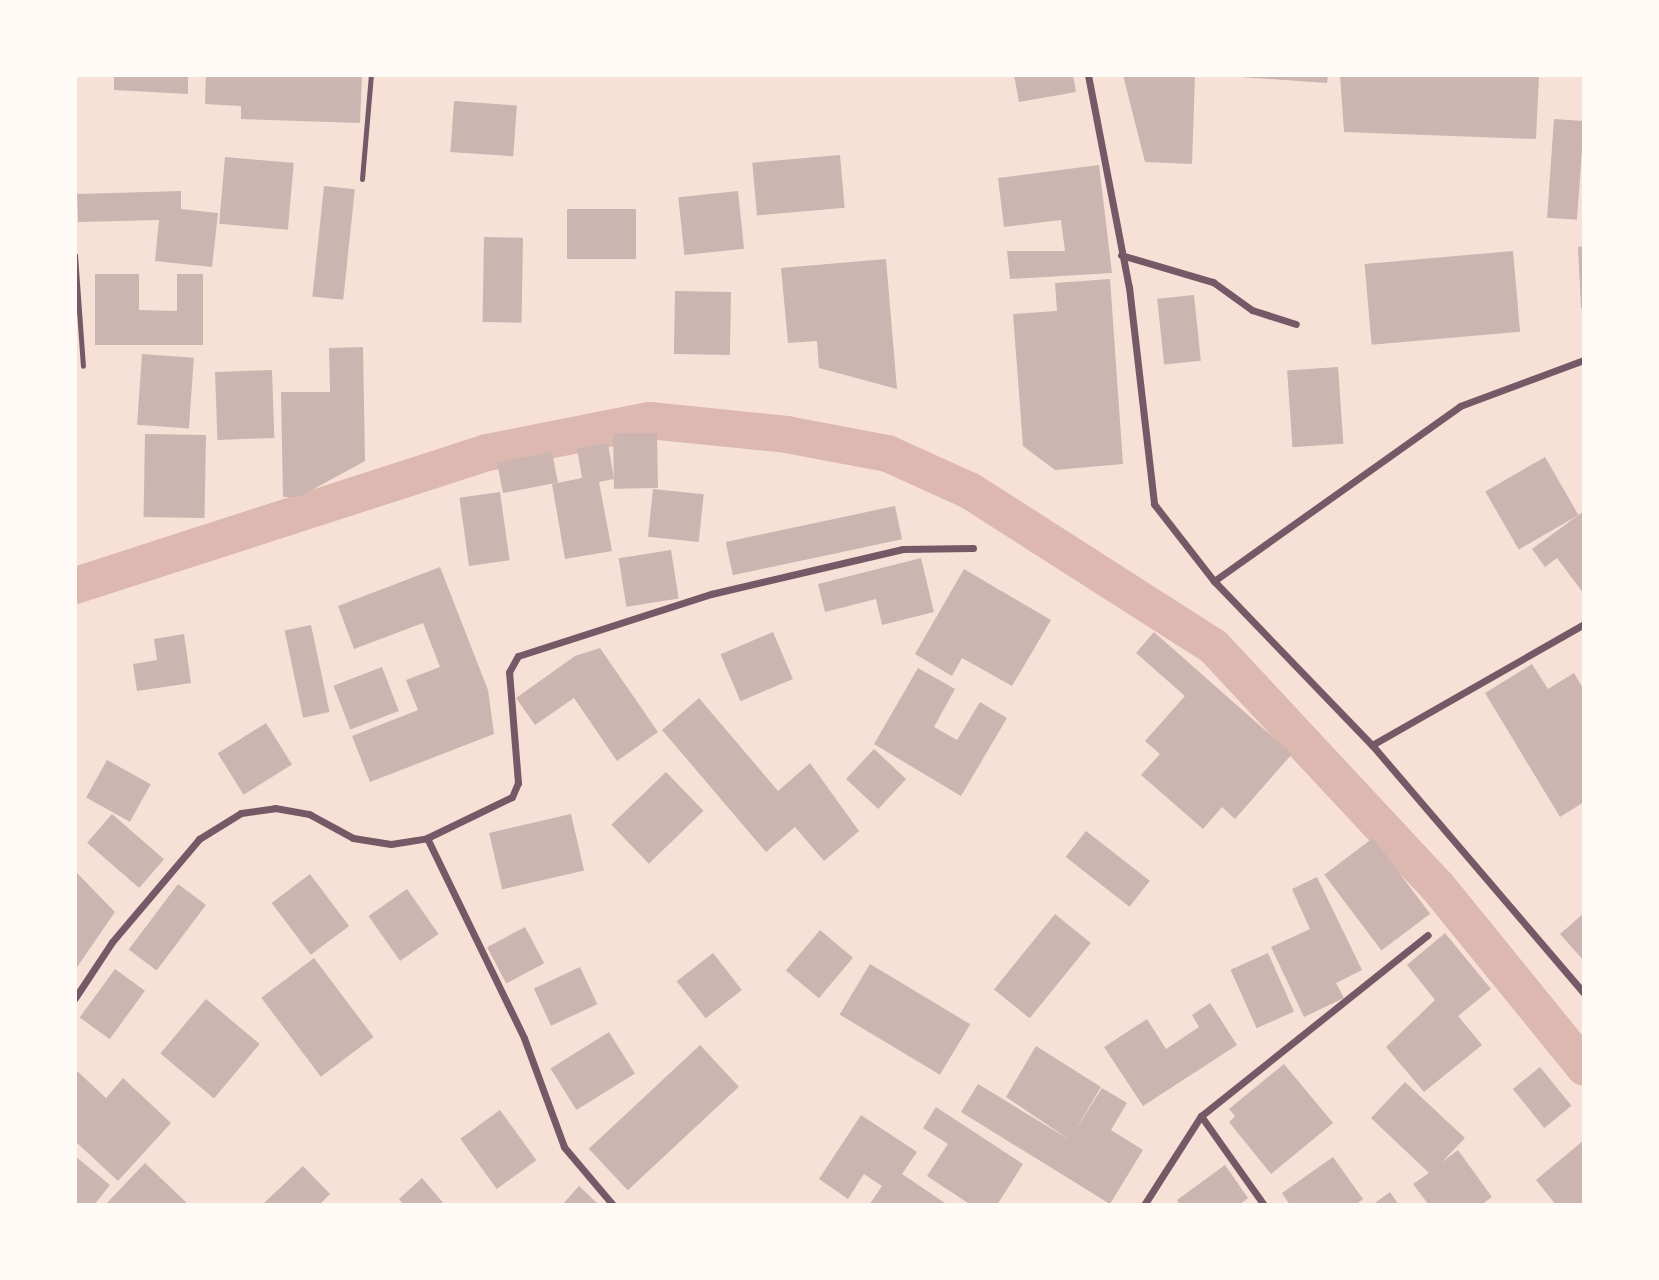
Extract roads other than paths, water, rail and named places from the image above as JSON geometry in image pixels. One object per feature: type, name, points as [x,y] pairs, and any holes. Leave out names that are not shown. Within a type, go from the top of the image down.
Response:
[{"type":"street","points":[[1088,75],[1121,255],[1154,504],[1214,582],[1372,745],[1584,993]]},
{"type":"street","points":[[1121,255],[1213,282],[1252,310],[1296,324]]},
{"type":"street","points":[[1214,582],[1460,406],[1584,360]]},
{"type":"street","points":[[75,998],[112,942],[199,839],[241,813],[275,808],[309,814],[353,838],[391,844],[428,838],[512,797],[518,783],[509,672],[518,656],[711,594],[903,549],[973,548]]},
{"type":"street","points":[[1372,745],[1584,624]]},
{"type":"street","points":[[428,838],[524,1038],[564,1147],[613,1205]]},
{"type":"street","points":[[1143,1205],[1200,1116],[1428,934]]},
{"type":"street","points":[[1200,1116],[1264,1205]]},
{"type":"lane","points":[[362,179],[371,75]]},
{"type":"lane","points":[[75,255],[83,366]]},
{"type":"waterway","points":[[75,585],[487,452],[649,420],[786,434],[887,453],[969,490],[1213,646],[1437,886],[1584,1067]]}]
